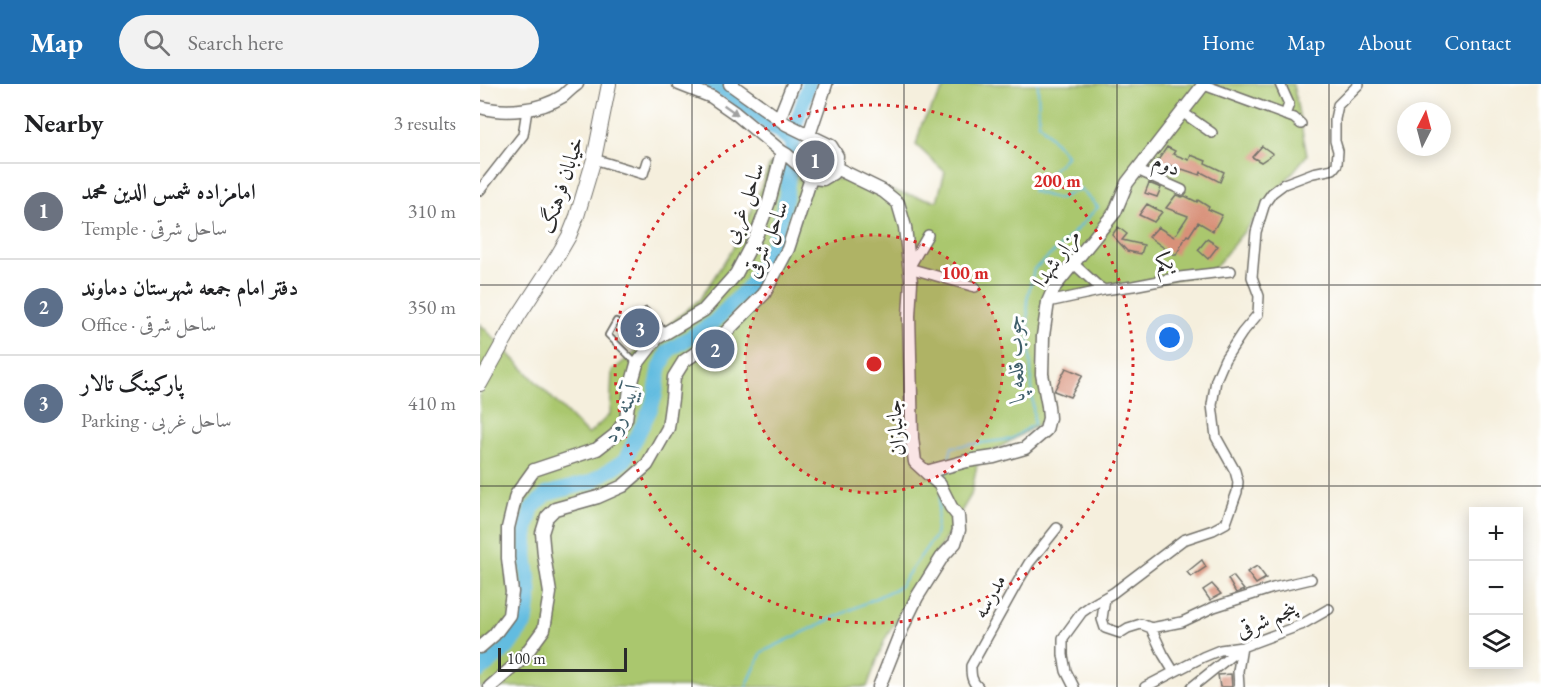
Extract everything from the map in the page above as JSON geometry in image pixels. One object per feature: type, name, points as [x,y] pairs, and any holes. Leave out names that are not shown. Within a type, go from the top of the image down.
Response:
[{"type":"main road","name":"خیابان فرهنگ","points":[[480,384],[569,236],[594,159],[609,84]]},
{"type":"street","points":[[679,84],[712,97],[735,113],[807,174],[823,179],[836,168],[837,156],[826,143],[782,122],[730,84]]},
{"type":"street","points":[[782,122],[793,84]]},
{"type":"street","points":[[807,134],[826,84]]},
{"type":"street","points":[[1204,84],[1294,118],[1301,124]]},
{"type":"street","name":"مزار شهدا","points":[[926,472],[1025,448],[1046,430],[1049,418],[1042,374],[1042,357],[1048,302],[1055,286],[1115,212],[1127,183],[1204,84]]},
{"type":"street","points":[[1280,84],[1289,104],[1285,115]]},
{"type":"street","points":[[1074,687],[1066,671],[1063,638],[1082,612],[1120,588],[1183,540],[1213,530],[1226,522],[1237,492],[1238,482],[1216,437],[1212,405],[1216,381],[1224,359],[1258,314],[1259,296],[1252,277],[1260,215],[1272,193],[1284,184],[1313,173],[1333,169],[1337,164],[1335,119],[1338,105],[1359,84]]},
{"type":"street","points":[[480,107],[527,110],[562,96],[574,85]]},
{"type":"street","points":[[480,190],[523,135],[527,110]]},
{"type":"street","points":[[1182,112],[1212,133]]},
{"type":"street","name":"ساحل غربی","points":[[480,647],[494,635],[508,615],[512,592],[508,558],[508,528],[516,495],[534,470],[597,449],[615,435],[626,419],[630,389],[637,364],[657,338],[704,310],[736,274],[756,236],[784,154]]},
{"type":"street","points":[[594,159],[643,174],[647,161]]},
{"type":"street","name":"جانبازان","points":[[836,168],[883,191],[898,203],[905,227],[910,282],[909,316],[915,462],[942,489],[958,516],[959,530],[955,543],[942,557],[917,597],[879,687]]},
{"type":"street","name":"دوم","points":[[1137,170],[1182,190]]},
{"type":"street","name":"ساحل شرقی","points":[[490,687],[522,659],[544,629],[550,592],[542,533],[546,517],[555,509],[598,497],[623,486],[647,465],[668,428],[674,377],[684,361],[724,334],[764,294],[788,249],[807,174]]},
{"type":"street","points":[[928,235],[909,268],[975,287]]},
{"type":"street","points":[[1073,263],[1104,290]]},
{"type":"street","name":"یکم","points":[[1048,302],[1180,277],[1231,271]]},
{"type":"street","name":"مدرسه","points":[[978,687],[970,675],[971,666],[1025,571],[1057,528]]},
{"type":"street","points":[[1105,598],[1102,619],[1106,628],[1120,633],[1141,624],[1159,628],[1182,622],[1214,608],[1274,588],[1311,579]]},
{"type":"street","name":"پنجم شرقی","points":[[1192,687],[1242,647],[1301,625],[1329,609]]},
{"type":"street","points":[[1151,628],[1174,672]]},
{"type":"street","points":[[1145,687],[1220,650],[1242,647],[1238,670],[1239,687]]},
{"type":"lane","points":[[649,330],[637,344],[625,333],[646,311],[666,332]]},
{"type":"lane","points":[[616,321],[608,335],[637,364]]},
{"type":"green space","points":[[947,84],[1293,84],[1307,155],[1210,273],[1048,302],[1049,418],[978,460],[971,495],[885,639],[867,687],[480,687],[480,324],[588,435],[610,414],[612,371],[700,299],[742,234],[770,164],[937,201],[945,172],[916,145],[922,123]]},
{"type":"building","points":[[1262,146],[1273,154],[1261,162],[1252,157]]},
{"type":"building","points":[[1167,147],[1175,151],[1173,154],[1189,160],[1191,155],[1224,172],[1220,182],[1201,172],[1200,175],[1167,164],[1162,173],[1152,169]]},
{"type":"building","points":[[1149,183],[1161,188],[1157,197],[1145,193]]},
{"type":"building","points":[[1176,195],[1185,196],[1197,202],[1198,200],[1209,207],[1208,209],[1222,215],[1213,231],[1198,222],[1189,236],[1187,235],[1176,255],[1163,250],[1164,248],[1149,237],[1158,227],[1174,237],[1188,216],[1166,208]]},
{"type":"building","points":[[1147,204],[1162,212],[1154,222],[1139,215]]},
{"type":"building","points":[[1118,227],[1127,234],[1122,240],[1144,245],[1141,254],[1127,251],[1112,235]]},
{"type":"building","points":[[1207,239],[1218,246],[1208,259],[1198,250]]},
{"type":"building","points":[[1066,368],[1083,375],[1070,397],[1054,391]]},
{"type":"building","points":[[1202,560],[1206,567],[1191,577],[1187,572]]},
{"type":"building","points":[[1257,566],[1266,578],[1256,584],[1247,572]]},
{"type":"building","points":[[1233,576],[1244,590],[1236,593],[1228,579]]},
{"type":"building","points":[[1212,584],[1221,594],[1210,600],[1203,590]]},
{"type":"building","points":[[1231,674],[1232,687],[1220,687],[1218,675]]},
{"type":"waterway","points":[[712,84],[794,143]]},
{"type":"waterway","name":"آیینه رود","points":[[480,671],[508,647],[526,622],[530,592],[526,531],[532,508],[547,494],[591,482],[625,460],[650,410],[660,368],[668,351],[713,323],[751,284],[773,243],[785,203],[795,127],[809,84]]},
{"type":"waterway","name":"جوب قلعه پا","points":[[948,463],[952,447],[1011,439],[1034,424],[1027,300],[1034,269],[1061,246],[1098,207],[1080,189],[1058,199],[1032,191],[1067,156],[1039,123],[1038,84]]},
{"type":"waterway","name":"جوب قلعه پا","points":[[943,483],[946,471]]},
{"type":"waterway","name":"جوب قلعه پا","points":[[746,687],[762,652],[899,587],[935,536],[940,497]]},
{"type":"place","name":"امامزاده شمس الدین محمد","points":[[815,160]]},
{"type":"place","name":"پارکینگ تالار","points":[[640,328]]},
{"type":"place","name":"دفتر امام جمعه شهرستان دماوند","points":[[715,349]]}]
